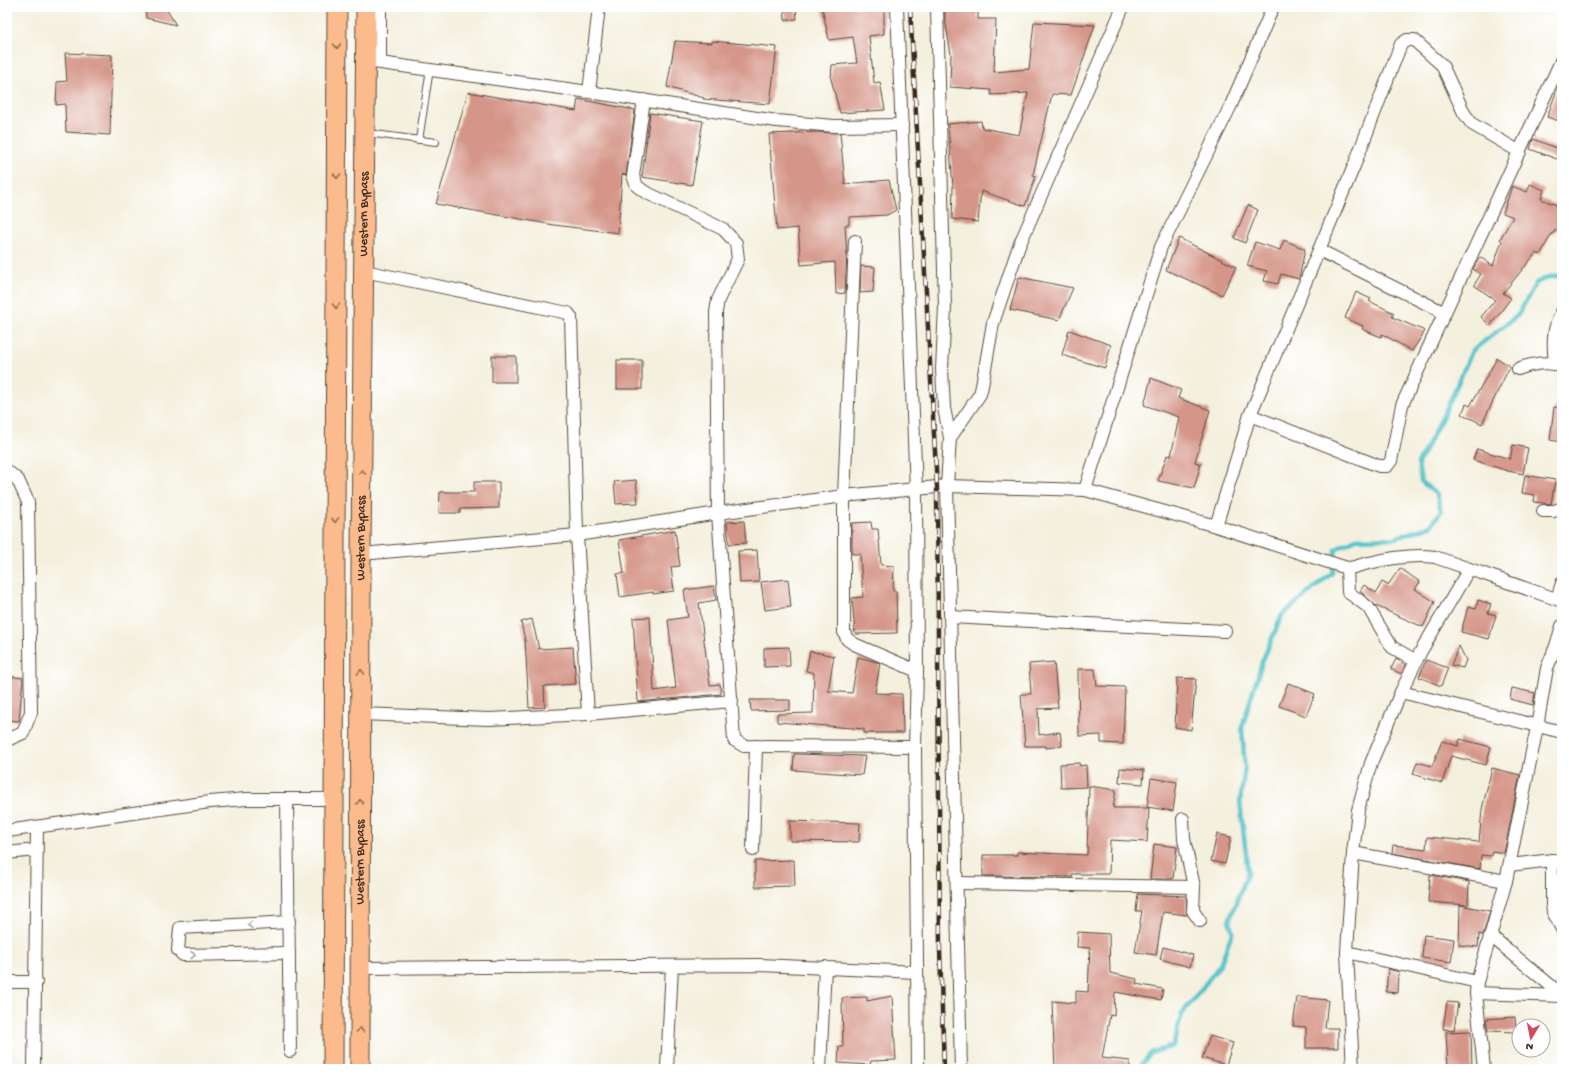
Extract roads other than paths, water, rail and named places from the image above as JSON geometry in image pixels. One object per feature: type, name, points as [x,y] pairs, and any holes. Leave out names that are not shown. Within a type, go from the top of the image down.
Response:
[{"type":"main road","name":"Western Bypass","points":[[333,1069],[338,7]]},
{"type":"main road","name":"Western Bypass","points":[[360,1069],[361,554],[364,271],[366,133],[373,62],[366,7]]},
{"type":"street","points":[[380,7],[373,62],[590,92],[777,121],[834,126],[902,125]]},
{"type":"street","points":[[590,92],[599,7]]},
{"type":"street","points":[[898,7],[916,490],[917,671],[915,747],[918,1069]]},
{"type":"street","points":[[937,7],[945,299],[942,368],[944,408],[950,438],[947,486],[961,1069]]},
{"type":"street","points":[[950,438],[980,394],[993,323],[1019,246],[1123,7]]},
{"type":"street","points":[[1085,490],[1162,247],[1231,105],[1274,7]]},
{"type":"street","points":[[1216,526],[1250,415],[1319,250],[1401,44],[1407,40],[1414,40],[1442,65],[1464,113],[1472,124],[1520,152]]},
{"type":"street","points":[[1250,415],[1379,466],[1387,466],[1391,460],[1402,405],[1562,59]]},
{"type":"street","points":[[644,100],[633,176],[634,182],[645,192],[723,229],[736,243],[738,259],[718,300],[716,312],[718,513],[734,740],[744,746],[915,747]]},
{"type":"street","points":[[855,241],[844,496],[844,632],[846,639],[854,644],[917,671]]},
{"type":"street","points":[[1319,250],[1445,313]]},
{"type":"street","points":[[364,271],[568,313],[571,317],[577,535],[588,714]]},
{"type":"street","points":[[1518,369],[1527,365],[1559,365],[1554,337],[1556,321],[1562,312]]},
{"type":"street","points":[[7,471],[18,480],[28,502],[31,712],[22,733],[7,740]]},
{"type":"street","points":[[361,554],[577,535],[718,513],[844,496],[947,486],[1085,490],[1216,526],[1348,568],[1355,568],[1367,563],[1421,555],[1434,557],[1559,600],[1562,583]]},
{"type":"street","points":[[1542,511],[1554,511],[1562,508]]},
{"type":"street","points":[[1348,568],[1348,592],[1368,607],[1392,647],[1416,661]]},
{"type":"street","points":[[1353,1069],[1347,952],[1353,853],[1358,810],[1371,763],[1401,692],[1416,661],[1469,569]]},
{"type":"street","points":[[950,617],[1225,631]]},
{"type":"street","points":[[1484,1069],[1477,988],[1510,865],[1547,668],[1562,626]]},
{"type":"street","points":[[1401,692],[1562,732]]},
{"type":"street","points":[[361,714],[489,718],[588,714],[732,701]]},
{"type":"street","points":[[753,850],[756,746]]},
{"type":"street","points":[[7,831],[210,802],[246,799],[334,799]]},
{"type":"street","points":[[287,799],[290,1051]]},
{"type":"street","points":[[1183,819],[1184,839],[1194,887],[1193,911],[1200,921]]},
{"type":"street","points":[[34,1069],[36,982],[36,850],[38,827]]},
{"type":"street","points":[[7,853],[36,850]]},
{"type":"street","points":[[1353,853],[1506,881]]},
{"type":"street","points":[[1510,865],[1557,861],[1552,904],[1553,912],[1562,929]]},
{"type":"street","points":[[957,883],[1194,887]]},
{"type":"street","points":[[288,922],[180,928],[178,934],[178,950],[183,955],[289,953]]},
{"type":"street","points":[[1491,936],[1562,995]]},
{"type":"street","points":[[1347,952],[1477,988],[1562,995]]},
{"type":"street","points":[[360,968],[760,965],[917,972]]},
{"type":"street","points":[[667,1069],[672,966]]},
{"type":"street","points":[[820,1069],[825,968]]},
{"type":"street","points":[[7,982],[36,982]]},
{"type":"lane","points":[[419,140],[430,69]]},
{"type":"lane","points":[[366,133],[436,142]]},
{"type":"waterway","points":[[1138,1069],[1151,1053],[1173,1046],[1182,1014],[1220,965],[1233,931],[1229,921],[1248,872],[1240,801],[1245,768],[1242,727],[1262,662],[1282,615],[1332,573],[1336,549],[1356,539],[1395,538],[1431,526],[1441,511],[1437,495],[1421,481],[1418,463],[1446,410],[1472,351],[1518,315],[1536,283],[1549,277],[1562,275]]},
{"type":"railway","points":[[910,7],[937,487],[940,950],[944,1069]]}]
